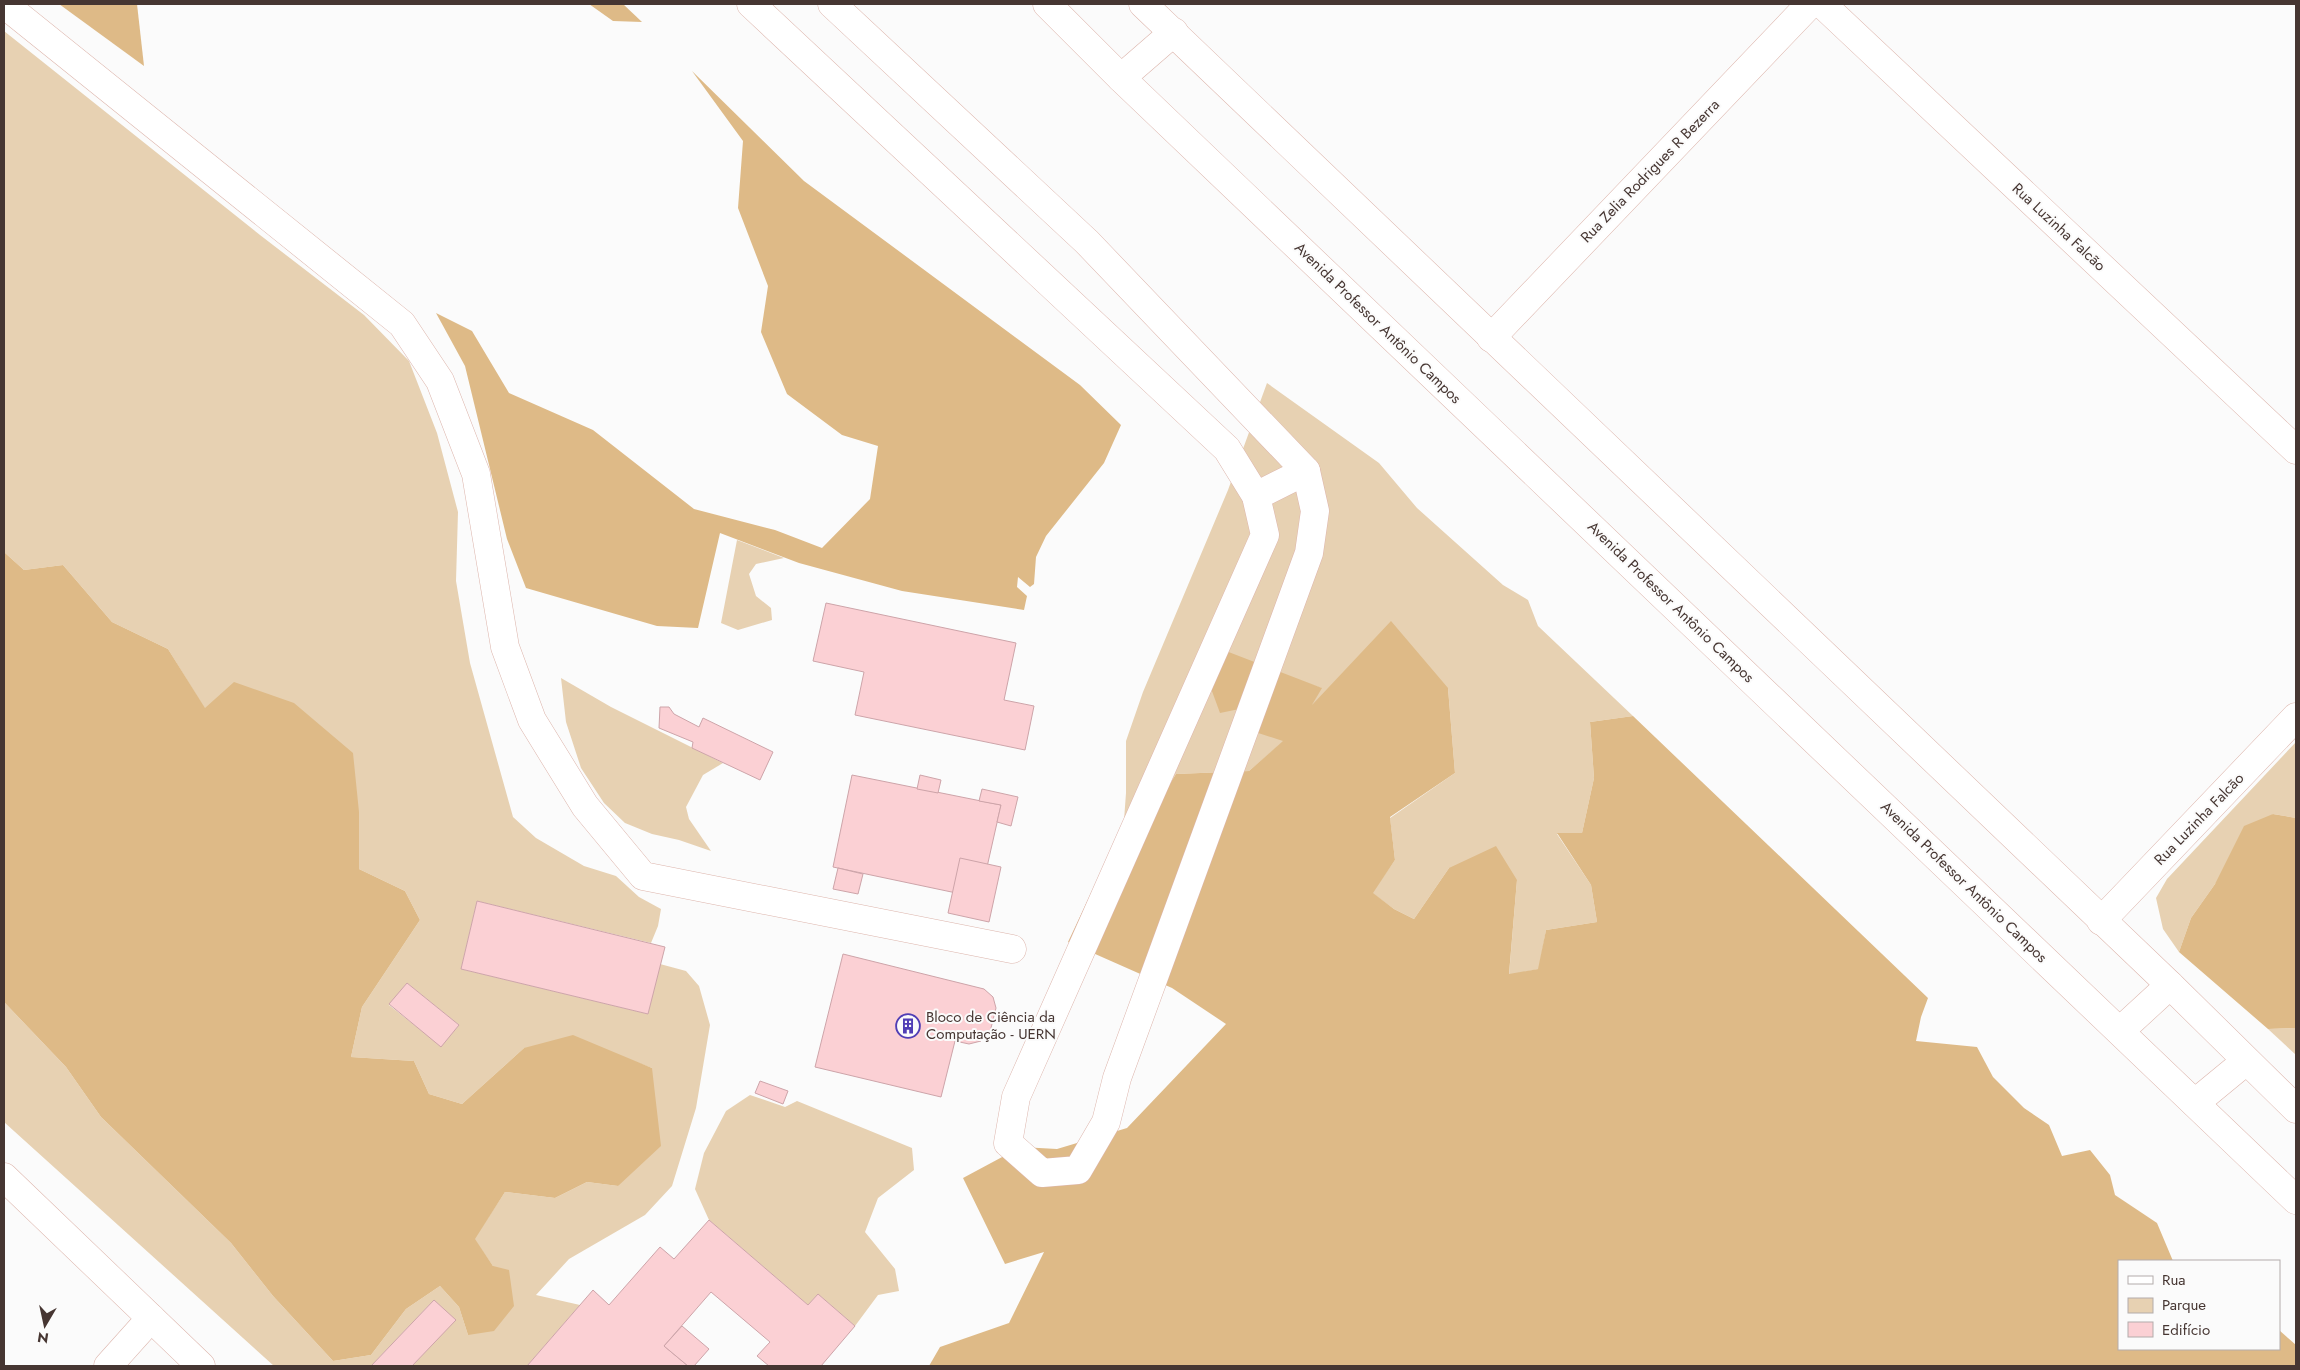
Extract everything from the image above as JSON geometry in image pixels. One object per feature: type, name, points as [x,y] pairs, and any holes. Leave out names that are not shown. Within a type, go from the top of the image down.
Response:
[{"type":"street","points":[[4,4],[402,324],[440,381],[476,474],[505,647],[532,720],[585,806],[643,876],[1012,949]]},
{"type":"street","points":[[752,4],[1227,449],[1256,496],[1265,535],[1016,1096],[1008,1143],[1042,1173],[1078,1170],[1106,1122],[1117,1078],[1309,553],[1315,511],[1306,471],[1087,242],[832,4]]},
{"type":"street","points":[[1143,4],[2170,985],[2296,1109]]},
{"type":"street","name":"Rua Zelia Rodrigues R Bezerra","points":[[1491,338],[1810,4]]},
{"type":"street","name":"Rua Luzinha Falcão","points":[[1822,4],[2296,450]]},
{"type":"street","name":"Avenida Professor Antônio Campos","points":[[1053,6],[1121,78],[2296,1200]]},
{"type":"street","points":[[1121,78],[1174,32]]},
{"type":"street","points":[[1256,496],[1306,471]]},
{"type":"street","name":"Rua Luzinha Falcão","points":[[2101,921],[2296,717]]},
{"type":"street","points":[[2120,1031],[2170,985]]},
{"type":"street","points":[[2195,1103],[2246,1061]]},
{"type":"street","points":[[4,1177],[201,1366]]},
{"type":"street","points":[[108,1366],[151,1318]]},
{"type":"green space","points":[[4,31],[260,235],[364,315],[409,361],[437,433],[458,512],[456,581],[470,663],[513,817],[536,838],[584,866],[616,876],[639,897],[661,909],[658,926],[651,943],[477,901],[461,969],[648,1014],[660,964],[686,971],[699,986],[710,1025],[696,1108],[672,1186],[645,1215],[569,1259],[536,1295],[580,1305],[527,1366],[412,1366],[455,1320],[434,1300],[371,1366],[274,1366],[4,1122],[4,1002],[66,1067],[101,1117],[231,1243],[273,1296],[333,1361],[371,1355],[406,1309],[440,1286],[459,1307],[468,1335],[493,1266],[474,1239],[505,1192],[555,1198],[587,1182],[618,1186],[652,1068],[617,1055],[524,1048],[462,1104],[429,1094],[414,1061],[351,1057],[362,1007],[420,920],[405,891],[359,869],[359,812],[205,709],[168,649],[112,622],[63,565],[24,570],[4,552]],"holes":[[[407,983],[459,1025],[441,1046],[389,1005]]]},
{"type":"green space","points":[[1267,383],[1379,463],[1417,508],[1503,585],[1528,600],[1538,626],[1633,716],[1590,722],[1594,778],[1582,833],[1557,834],[1591,885],[1597,922],[1546,930],[1539,969],[1509,975],[1517,880],[1449,868],[1414,919],[1394,909],[1372,893],[1395,860],[1390,818],[1455,773],[1448,688],[1310,708],[1321,688],[1287,676],[1250,707],[1284,741],[1249,771],[1176,774],[1121,861],[1126,793],[1126,741],[1143,692],[1228,490]]},
{"type":"green space","points":[[737,540],[784,558],[756,564],[749,574],[756,596],[771,608],[772,620],[738,630],[721,623]]},
{"type":"green space","points":[[561,678],[611,707],[723,763],[703,775],[686,807],[689,819],[711,851],[679,840],[652,834],[625,823],[604,803],[581,768],[566,722]]},
{"type":"green space","points":[[2296,742],[2296,818],[2273,814],[2215,884],[2191,918],[2179,952],[2163,929],[2156,898],[2167,879]]},
{"type":"green space","points":[[2296,1028],[2296,1055],[2268,1029]]},
{"type":"green space","points":[[750,1095],[785,1107],[797,1101],[912,1148],[914,1170],[878,1198],[865,1232],[895,1269],[899,1291],[878,1295],[855,1326],[818,1294],[808,1305],[709,1220],[695,1189],[704,1153],[726,1111]]},
{"type":"shaded area","points":[[59,4],[137,4],[144,66]]},
{"type":"shaded area","points":[[589,4],[623,4],[642,22],[613,21]]},
{"type":"shaded area","points":[[692,71],[804,181],[1080,385],[1121,425],[1104,463],[1046,536],[1036,557],[1034,584],[1030,587],[1018,577],[1017,587],[1027,596],[1024,610],[902,591],[799,563],[720,533],[698,628],[657,626],[526,588],[507,539],[465,366],[436,313],[472,331],[509,393],[593,430],[694,509],[775,530],[822,548],[870,499],[878,446],[842,435],[787,394],[761,332],[768,286],[738,208],[743,141]]},
{"type":"shaded area","points":[[4,552],[24,570],[63,565],[112,622],[168,649],[205,708],[234,682],[294,703],[353,753],[359,812],[359,869],[405,891],[420,920],[362,1007],[351,1057],[414,1061],[429,1094],[462,1104],[524,1048],[573,1035],[652,1068],[661,1146],[618,1186],[587,1182],[555,1198],[505,1192],[475,1239],[493,1266],[509,1270],[514,1306],[494,1331],[468,1335],[459,1307],[440,1286],[406,1309],[371,1355],[333,1361],[273,1296],[231,1243],[101,1117],[66,1067],[4,1002]]},
{"type":"shaded area","points":[[1391,621],[1448,688],[1455,773],[1390,817],[1395,860],[1373,893],[1394,909],[1414,919],[1449,868],[1496,846],[1517,880],[1509,974],[1538,969],[1546,930],[1597,922],[1591,885],[1557,833],[1582,833],[1594,778],[1590,722],[1633,716],[1928,998],[1921,1017],[1916,1041],[1977,1047],[1993,1077],[2024,1108],[2049,1125],[2062,1156],[2090,1150],[2110,1175],[2115,1195],[2157,1223],[2173,1260],[2118,1260],[2118,1350],[2280,1350],[2280,1331],[2296,1345],[2296,1366],[929,1366],[940,1347],[1009,1323],[1044,1252],[1005,1264],[963,1178],[1021,1147],[1057,1149],[1127,1128],[1226,1024],[1172,988],[1068,942],[1093,889],[1121,861],[1176,774],[1249,771],[1283,741],[1249,730],[1249,707],[1220,713],[1209,683],[1226,651],[1322,688],[1312,705]]},
{"type":"shaded area","points":[[2273,814],[2296,818],[2296,1028],[2268,1029],[2179,952],[2191,918],[2215,884],[2244,826]]},
{"type":"building","points":[[826,603],[1016,643],[1004,700],[1034,706],[1025,750],[855,715],[864,672],[813,661]]},
{"type":"building","points":[[660,707],[669,707],[674,714],[699,727],[703,718],[773,752],[760,780],[692,748],[693,742],[659,728]]},
{"type":"building","points":[[852,775],[1001,805],[980,898],[833,867]]},
{"type":"building","points":[[920,775],[941,780],[938,793],[917,789]]},
{"type":"building","points":[[982,789],[1018,797],[1011,826],[997,822],[1001,805],[979,801]]},
{"type":"building","points":[[960,858],[1001,867],[989,922],[948,913]]},
{"type":"building","points":[[838,868],[863,874],[858,894],[833,889]]},
{"type":"building","points":[[477,901],[665,947],[648,1014],[461,969]]},
{"type":"building","name":"Bloco de Ciência da Computação - UERN","points":[[843,954],[984,989],[993,997],[996,1008],[990,1032],[981,1041],[969,1044],[955,1041],[941,1097],[815,1067]]},
{"type":"building","points":[[407,983],[459,1025],[441,1047],[389,1004]]},
{"type":"building","points":[[760,1081],[788,1091],[783,1104],[755,1093]]},
{"type":"building","points":[[709,1220],[808,1305],[818,1294],[855,1326],[821,1366],[769,1366],[757,1356],[770,1342],[711,1292],[664,1346],[688,1366],[527,1366],[593,1290],[609,1305],[660,1247],[674,1259]]},
{"type":"building","points":[[434,1300],[456,1320],[412,1366],[371,1366]]},
{"type":"building","points":[[682,1326],[709,1349],[694,1366],[688,1366],[664,1346]]},
{"type":"place","name":"Bloco de Ciência da Computação - UERN","points":[[908,1026]]}]
